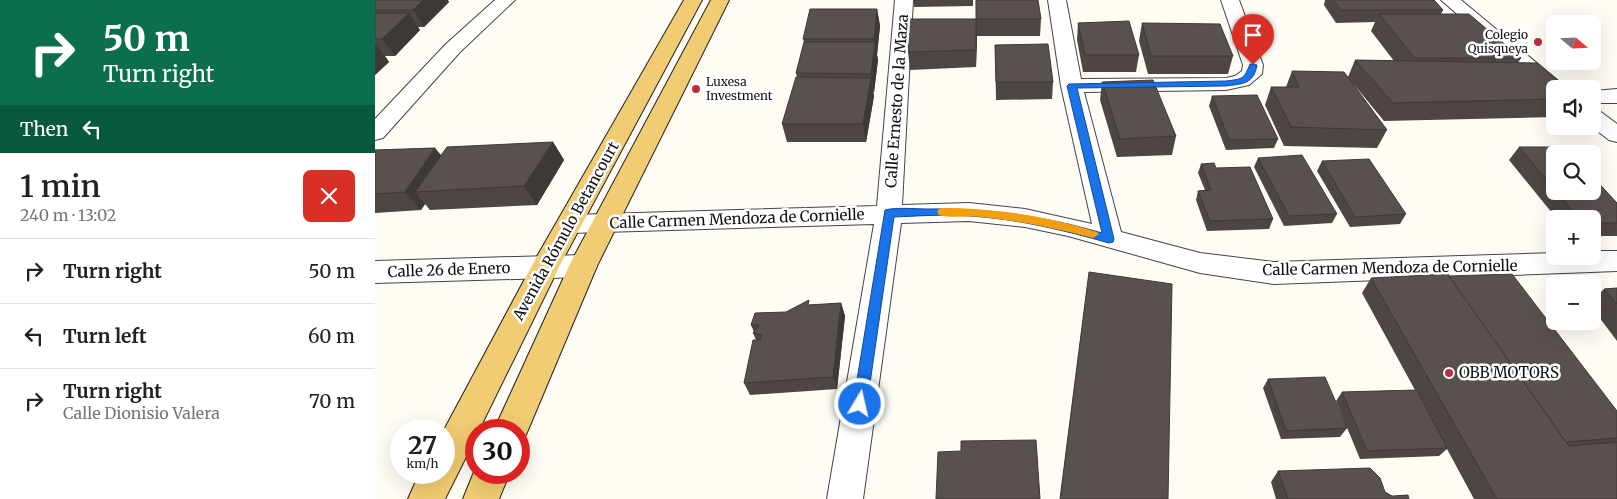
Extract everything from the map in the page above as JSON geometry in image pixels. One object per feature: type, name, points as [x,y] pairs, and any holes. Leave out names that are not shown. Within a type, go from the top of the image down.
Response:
[{"type":"main road","name":"Avenida Rómulo Betancourt","points":[[455,443],[545,267],[693,0]]},
{"type":"main road","name":"Avenida Rómulo Betancourt","points":[[516,419],[583,266],[721,0]]},
{"type":"main road","points":[[426,499],[434,484]]},
{"type":"main road","points":[[481,499],[487,484]]},
{"type":"street","points":[[375,133],[453,48],[506,0]]},
{"type":"street","name":"Calle Ernesto de la Maza","points":[[845,499],[889,213],[904,0]]},
{"type":"street","points":[[1057,0],[1072,86],[1109,239]]},
{"type":"street","points":[[1072,86],[1226,84],[1242,82],[1252,74],[1253,65],[1229,0]]},
{"type":"street","points":[[1450,0],[1546,80]]},
{"type":"street","points":[[1601,97],[1617,96]]},
{"type":"street","points":[[1601,115],[1617,113]]},
{"type":"street","points":[[1601,122],[1617,135]]},
{"type":"street","name":"Calle Carmen Mendoza de Cornielle","points":[[570,224],[969,212],[1025,218],[1067,227],[1200,263],[1236,269],[1275,272],[1617,261]]},
{"type":"street","name":"Calle 26 de Enero","points":[[375,272],[583,266]]},
{"type":"building","points":[[375,0],[423,0],[413,10],[375,10]]},
{"type":"building","points":[[976,0],[1038,0],[1041,19],[976,19]]},
{"type":"building","points":[[1333,0],[1434,0],[1443,10],[1341,10]]},
{"type":"building","points":[[810,9],[877,9],[874,39],[803,39]]},
{"type":"building","points":[[375,13],[409,13],[382,39],[375,39]]},
{"type":"building","points":[[1379,14],[1469,14],[1521,58],[1415,58]]},
{"type":"building","points":[[909,19],[976,19],[976,50],[908,52]]},
{"type":"building","points":[[1129,21],[1139,55],[1085,55],[1078,23]]},
{"type":"building","points":[[1142,23],[1220,24],[1233,56],[1151,56]]},
{"type":"building","points":[[804,42],[875,42],[871,74],[796,73]]},
{"type":"building","points":[[1048,44],[1053,82],[996,82],[995,45]]},
{"type":"building","points":[[1355,60],[1537,63],[1557,80],[1546,80],[1546,99],[1393,103]]},
{"type":"building","points":[[1292,71],[1344,72],[1387,130],[1291,127],[1271,87],[1299,87]]},
{"type":"building","points":[[796,77],[871,78],[863,124],[782,124]]},
{"type":"building","points":[[1153,80],[1176,136],[1120,139],[1102,82]]},
{"type":"building","points":[[1257,95],[1278,139],[1229,140],[1212,96]]},
{"type":"building","points":[[553,142],[524,186],[415,192],[447,147]]},
{"type":"building","points":[[1519,147],[1546,147],[1546,179]]},
{"type":"building","points":[[435,148],[405,192],[375,194],[375,150]]},
{"type":"building","points":[[1302,155],[1337,214],[1289,216],[1258,158]]},
{"type":"building","points":[[1369,159],[1406,214],[1355,217],[1322,161]]},
{"type":"building","points":[[1214,163],[1216,168],[1250,167],[1273,219],[1210,221],[1198,191],[1211,190],[1201,164]]},
{"type":"building","points":[[1601,186],[1617,203],[1617,223],[1601,223],[1601,210],[1572,210],[1564,200],[1601,200]]},
{"type":"building","points":[[1089,272],[1172,284],[1168,499],[1060,499]]},
{"type":"building","name":"OBB MOTORS","points":[[1448,274],[1569,446],[1617,442],[1617,499],[1497,499],[1371,278]]},
{"type":"building","points":[[1512,274],[1546,318],[1546,330],[1555,330],[1617,411],[1617,438],[1566,442],[1449,276]]},
{"type":"building","points":[[1617,288],[1617,304],[1604,289]]},
{"type":"building","points":[[809,300],[808,305],[841,303],[833,377],[744,383],[753,340],[760,340],[762,335],[753,333],[759,325],[751,325],[755,313],[786,312]]},
{"type":"building","points":[[1325,377],[1347,428],[1286,431],[1268,379]]},
{"type":"building","points":[[1417,390],[1447,448],[1367,451],[1342,392]]},
{"type":"building","points":[[1036,440],[1040,499],[936,499],[938,452],[961,451],[961,441]]},
{"type":"building","points":[[1370,468],[1380,478],[1385,492],[1392,496],[1408,495],[1409,499],[1288,499],[1278,471]]},
{"type":"slow traffic","points":[[943,212],[969,212],[1025,218],[1093,234]]},
{"type":"place","name":"Colegio Quisqueya","points":[[1538,42]]},
{"type":"place","name":"Luxesa Investment","points":[[696,89]]},
{"type":"place","name":"OBB MOTORS","points":[[1449,373]]},
{"type":"route","points":[[860,404],[889,213],[969,212],[1025,218],[1109,239],[1072,86],[1101,84],[1226,84],[1242,82],[1252,74],[1253,65]]}]
